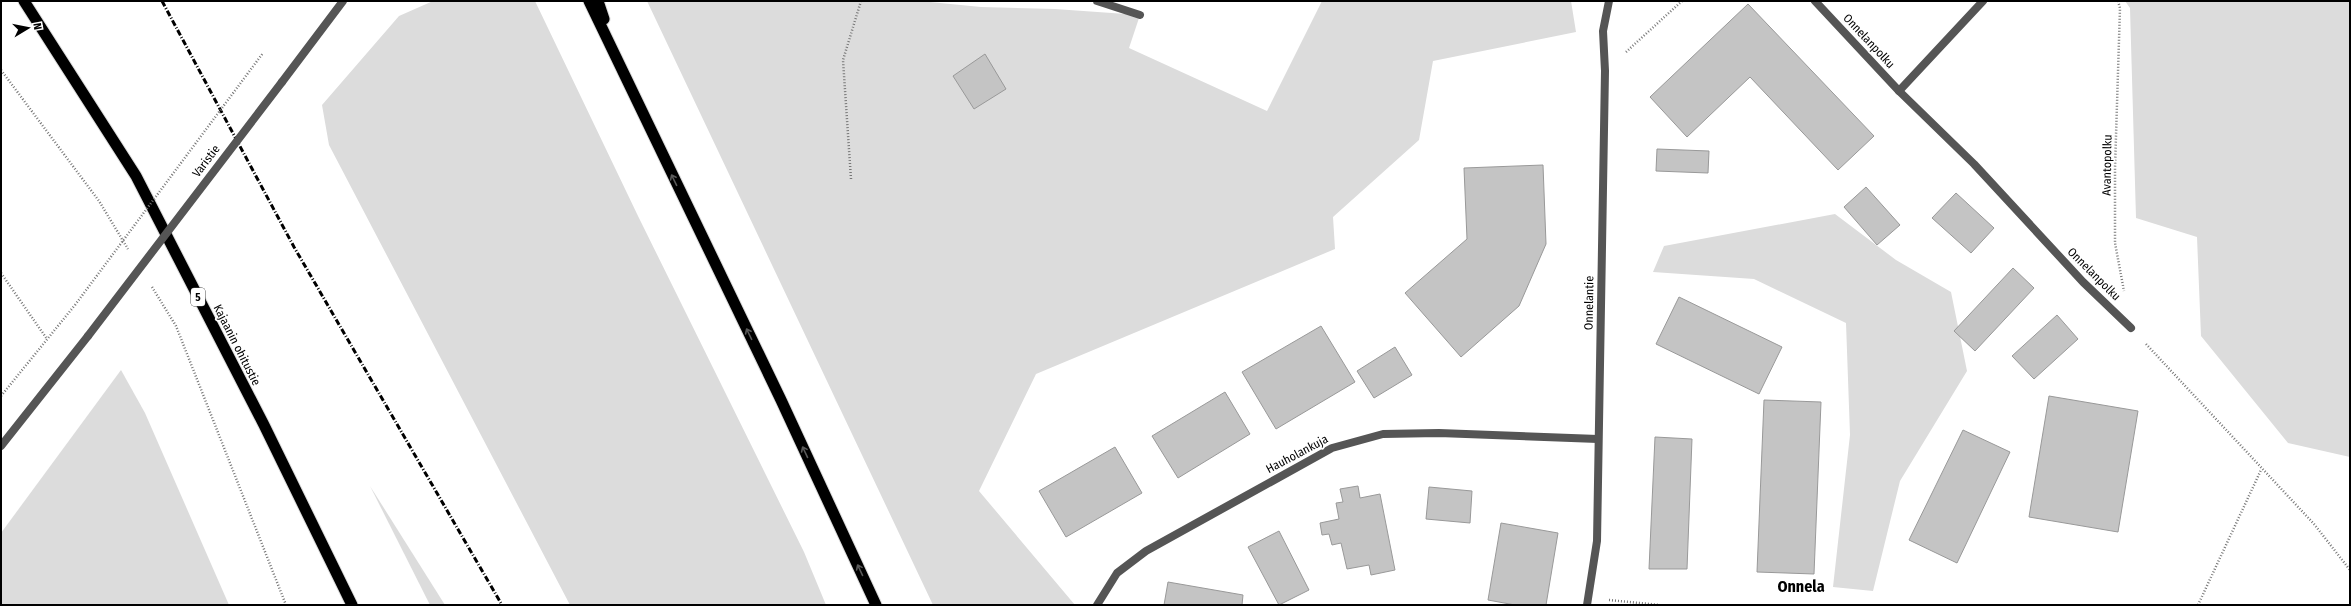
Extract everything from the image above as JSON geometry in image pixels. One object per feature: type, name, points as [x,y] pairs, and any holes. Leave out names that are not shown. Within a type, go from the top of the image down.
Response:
[{"type":"highway","name":"Kajaanin ohitustie","points":[[24,1],[136,176],[264,425],[352,605]]},
{"type":"highway","points":[[589,1],[781,400],[876,605]]},
{"type":"highway","points":[[598,1],[629,85]]},
{"type":"street","name":"Varistie","points":[[1,446],[88,336],[343,1]]},
{"type":"street","points":[[1097,1],[1140,15]]},
{"type":"street","name":"Onnelantie","points":[[1588,601],[1597,540],[1605,71],[1603,31],[1610,1]]},
{"type":"street","name":"Onnelanpolku","points":[[1815,1],[1899,91],[1974,164],[2084,282],[2131,328]]},
{"type":"street","points":[[1899,91],[1983,1]]},
{"type":"street","name":"Hauholankuja","points":[[1096,605],[1117,573],[1146,551],[1332,448],[1383,434],[1439,433],[1598,439]]},
{"type":"path","points":[[851,179],[843,60],[861,1]]},
{"type":"path","points":[[1605,71],[1682,1]]},
{"type":"path","name":"Avantopolku","points":[[2118,1],[2120,8],[2115,168],[2115,243],[2131,328]]},
{"type":"path","points":[[1,396],[75,304],[263,53]]},
{"type":"path","points":[[1,70],[99,201],[131,254]]},
{"type":"path","points":[[1,273],[47,339]]},
{"type":"path","points":[[148,280],[176,326],[286,605]]},
{"type":"path","points":[[2131,328],[2261,470],[2314,524],[2350,570]]},
{"type":"path","points":[[2198,605],[2261,470]]},
{"type":"path","points":[[1588,601],[1660,605]]},
{"type":"shaded area","points":[[433,1],[535,1],[638,216],[804,552],[826,605],[570,605],[329,145],[322,105],[399,16]]},
{"type":"shaded area","points":[[647,1],[920,1],[981,7],[1055,9],[1140,15],[1129,48],[1267,111],[1322,1],[1571,1],[1576,32],[1433,61],[1419,140],[1333,217],[1335,249],[1036,374],[979,491],[1075,605],[933,605]]},
{"type":"shaded area","points":[[2125,1],[2350,1],[2350,457],[2288,443],[2201,336],[2197,237],[2136,218],[2130,8]]},
{"type":"shaded area","points":[[1835,214],[1896,260],[1951,292],[1967,371],[1900,481],[1873,591],[1833,587],[1850,435],[1846,323],[1754,279],[1653,272],[1664,246]]},
{"type":"shaded area","points":[[121,370],[145,413],[229,605],[1,605],[1,533]]},
{"type":"shaded area","points":[[370,486],[445,605],[430,605]]},
{"type":"building","points":[[1748,4],[1874,136],[1838,170],[1750,77],[1687,137],[1650,97]]},
{"type":"building","points":[[985,54],[1006,89],[974,109],[953,76]]},
{"type":"building","points":[[1657,149],[1709,151],[1708,173],[1656,171]]},
{"type":"building","points":[[1543,165],[1546,244],[1519,306],[1461,357],[1405,293],[1467,239],[1464,168]]},
{"type":"building","points":[[1866,187],[1900,225],[1877,245],[1844,207]]},
{"type":"building","points":[[1956,193],[1994,228],[1971,253],[1932,218]]},
{"type":"building","points":[[2013,268],[2034,288],[1975,351],[1954,331]]},
{"type":"building","points":[[1679,297],[1782,347],[1759,394],[1656,344]]},
{"type":"building","points":[[2057,315],[2078,339],[2034,379],[2012,356]]},
{"type":"building","points":[[1321,326],[1355,382],[1276,429],[1242,372]]},
{"type":"building","points":[[1395,347],[1412,375],[1374,398],[1357,371]]},
{"type":"building","points":[[1225,392],[1250,434],[1178,478],[1152,436]]},
{"type":"building","points":[[2049,396],[2138,411],[2118,532],[2029,517]]},
{"type":"building","points":[[1764,400],[1821,402],[1814,574],[1757,572]]},
{"type":"building","points":[[1963,430],[2010,452],[1957,563],[1909,540]]},
{"type":"building","points":[[1655,437],[1692,439],[1687,569],[1649,569]]},
{"type":"building","points":[[1115,447],[1142,493],[1066,537],[1039,491]]},
{"type":"building","points":[[1358,486],[1360,498],[1380,494],[1395,570],[1371,575],[1369,565],[1347,569],[1341,543],[1332,545],[1329,534],[1322,535],[1320,523],[1339,519],[1336,503],[1343,502],[1340,489]]},
{"type":"building","points":[[1429,487],[1472,491],[1470,523],[1426,519]]},
{"type":"building","points":[[1501,523],[1558,533],[1546,605],[1515,605],[1488,600]]},
{"type":"building","points":[[1279,531],[1309,590],[1279,605],[1248,547]]},
{"type":"building","points":[[1168,582],[1243,595],[1242,605],[1164,605]]},
{"type":"railway","points":[[162,1],[294,247],[502,605]]},
{"type":"district","name":"Onnela","points":[[1801,586]]}]
